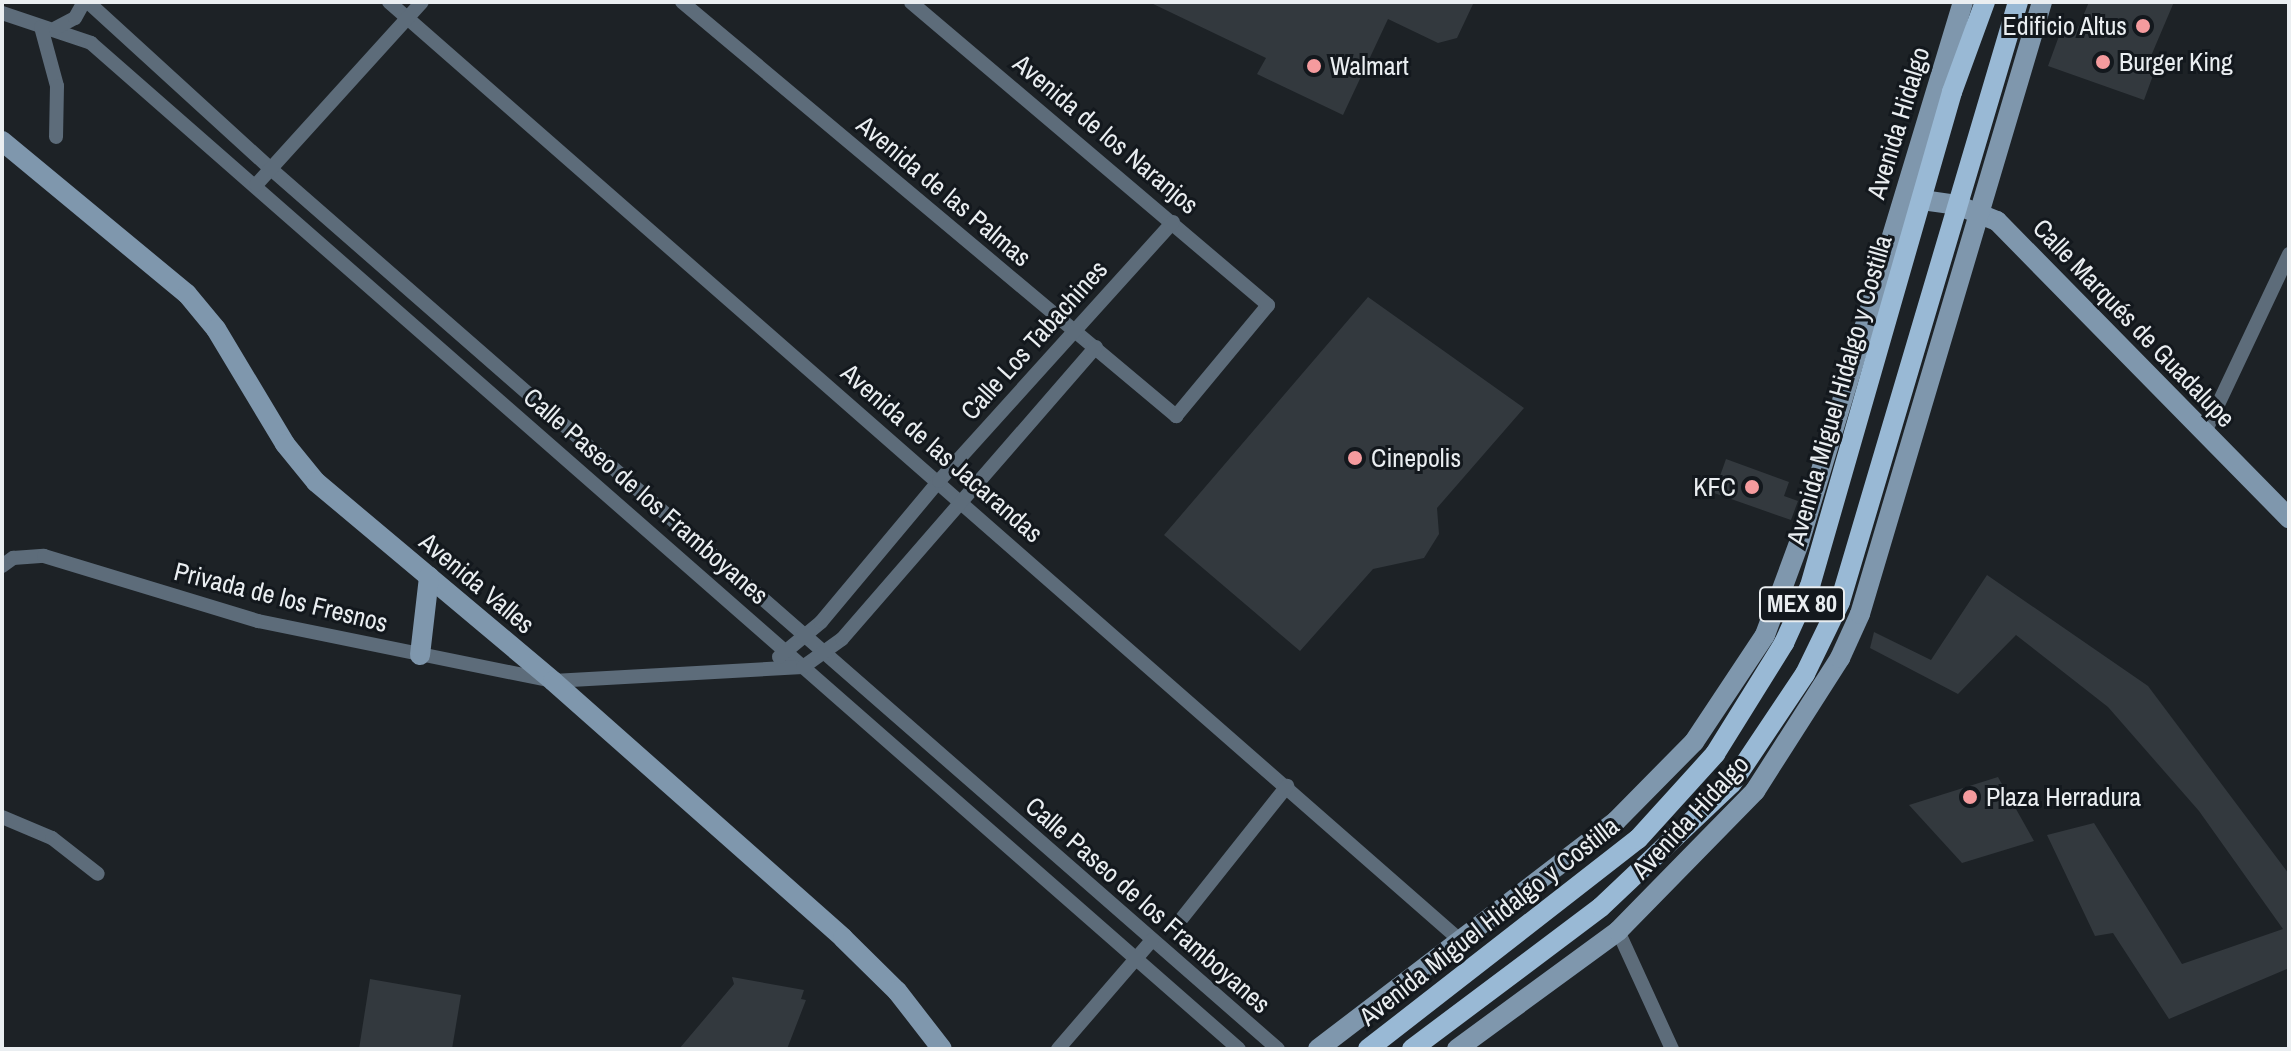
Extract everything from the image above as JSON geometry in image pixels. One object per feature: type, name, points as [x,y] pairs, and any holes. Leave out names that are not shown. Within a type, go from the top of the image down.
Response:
[{"type":"main road","name":"Avenida Miguel Hidalgo y Costilla","points":[[1368,1049],[1638,839],[1715,754],[1774,639],[1810,586],[1952,92],[1985,2]]},
{"type":"main road","name":"Avenida Miguel Hidalgo y Costilla","points":[[1412,1049],[1601,907],[1732,783],[1805,674],[1840,602],[1966,209],[2018,2]]},
{"type":"street","points":[[56,137],[57,86],[49,28],[75,18],[86,2]]},
{"type":"street","name":"Calle Paseo de los Framboyanes","points":[[86,2],[271,169],[1278,1049]]},
{"type":"street","name":"Avenida de las Jacarandas","points":[[389,2],[1462,942]]},
{"type":"street","points":[[256,185],[422,2]]},
{"type":"street","name":"Avenida de las Palmas","points":[[682,2],[1176,416]]},
{"type":"street","name":"Avenida de los Naranjos","points":[[911,2],[1268,305],[1176,416]]},
{"type":"street","name":"Avenida Hidalgo","points":[[1318,1049],[1462,942],[1616,821],[1694,742],[1774,639],[1799,543],[1963,2]]},
{"type":"street","name":"Avenida Hidalgo","points":[[1457,1049],[1618,931],[1755,791],[1840,658],[1860,614],[1966,209],[2042,2]]},
{"type":"street","name":"Calle Paseo de los Framboyanes","points":[[2,13],[91,43],[1239,1049]]},
{"type":"street","name":"Avenida Valles","points":[[2,141],[187,294],[216,329],[285,444],[316,482],[553,681],[843,938],[897,991],[942,1049]]},
{"type":"street","name":"Calle Marqués de Guadalupe","points":[[1922,200],[1966,209],[1997,221],[2289,518]]},
{"type":"street","name":"Calle Los Tabachines","points":[[768,666],[805,638],[939,481],[1173,222]]},
{"type":"street","points":[[2205,432],[2289,254]]},
{"type":"street","name":"Calle Los Tabachines","points":[[803,667],[825,655],[1096,347]]},
{"type":"street","name":"Privada de los Fresnos","points":[[2,566],[13,558],[44,556],[258,621],[553,681]]},
{"type":"street","points":[[420,655],[429,577]]},
{"type":"street","points":[[553,681],[768,666],[803,667]]},
{"type":"street","points":[[1179,922],[1287,786]]},
{"type":"street","points":[[2,817],[52,838],[98,874]]},
{"type":"street","points":[[1618,931],[1672,1049]]},
{"type":"street","points":[[1058,1049],[1152,940]]},
{"type":"street","points":[[1221,1033],[1236,1013]]},
{"type":"building","name":"Walmart","points":[[1149,2],[1474,2],[1457,38],[1438,43],[1388,19],[1343,115],[1257,74],[1266,58]]},
{"type":"building","points":[[2089,2],[2174,2],[2151,56],[2159,59],[2144,100],[2048,66],[2063,25],[2077,30]]},
{"type":"building","name":"Cinepolis","points":[[1368,297],[1524,408],[1437,508],[1439,534],[1424,558],[1373,569],[1300,651],[1164,535]]},
{"type":"building","name":"KFC","points":[[1726,459],[1789,482],[1784,496],[1798,501],[1791,520],[1714,493]]},
{"type":"building","name":"Plaza Herradura","points":[[1987,575],[2148,686],[2289,874],[2289,968],[2169,1019],[2113,933],[2095,936],[2047,835],[2094,823],[2182,964],[2283,929],[2199,811],[2108,707],[2016,635],[1958,694],[1870,648],[1874,632],[1931,660]]},
{"type":"building","points":[[1998,777],[2034,841],[1962,863],[1909,805]]},
{"type":"building","points":[[732,977],[804,990],[801,999],[806,1000],[787,1049],[679,1049],[734,984]]},
{"type":"building","points":[[370,979],[461,995],[452,1049],[359,1049]]},
{"type":"place","name":"Edificio Altus","points":[[2143,26]]},
{"type":"place","name":"Burger King","points":[[2103,62]]},
{"type":"place","name":"Walmart","points":[[1314,66]]},
{"type":"place","name":"Cinepolis","points":[[1355,458]]},
{"type":"place","name":"KFC","points":[[1752,487]]},
{"type":"place","name":"Plaza Herradura","points":[[1970,797]]}]
